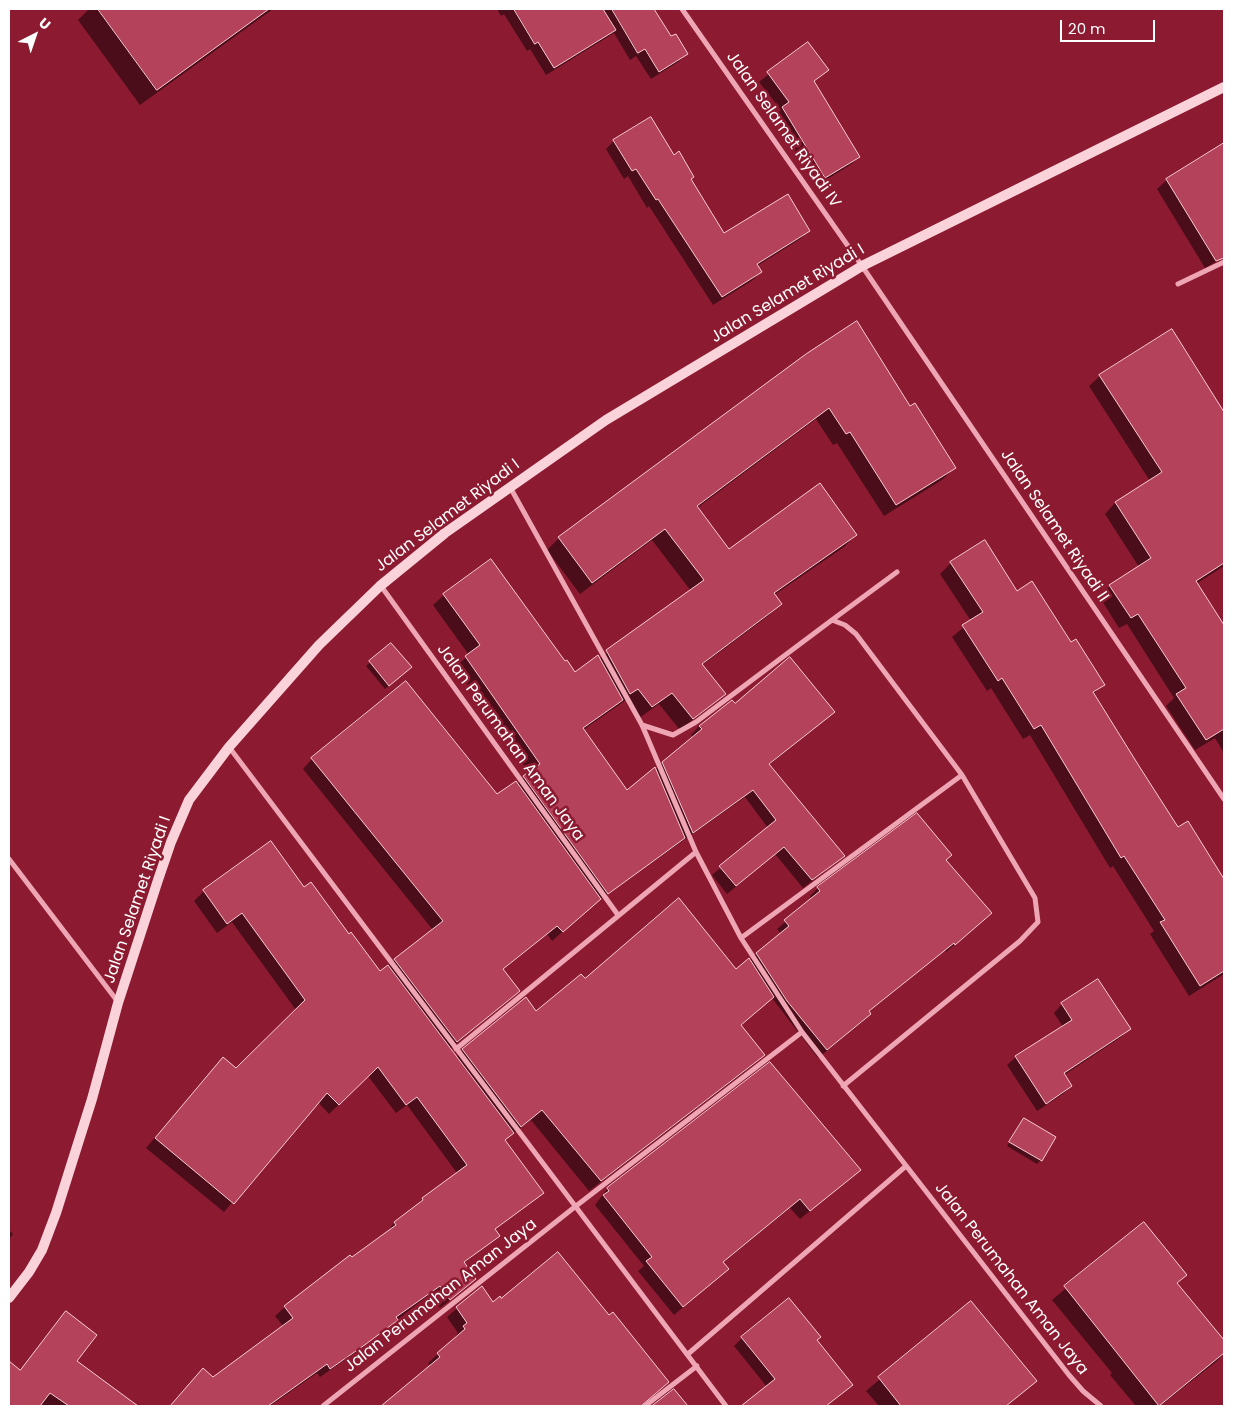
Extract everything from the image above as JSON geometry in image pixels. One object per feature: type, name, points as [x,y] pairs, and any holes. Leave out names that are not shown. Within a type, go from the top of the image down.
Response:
[{"type":"main road","name":"Jalan Selamet Riyadi I","points":[[9,1298],[38,1258],[56,1213],[92,1099],[118,1003],[171,842],[189,800],[229,747],[319,645],[380,586],[445,533],[606,420],[862,266],[1224,87]]},
{"type":"street","name":"Jalan Selamet Riyadi IV","points":[[682,9],[862,266]]},
{"type":"street","points":[[1178,284],[1224,262]]},
{"type":"street","name":"Jalan Selamet Riyadi II","points":[[862,266],[1224,799]]},
{"type":"street","name":"Jalan Perumahan Aman Jaya","points":[[510,487],[642,725],[696,852],[741,938],[802,1032],[843,1086],[1069,1375],[1100,1406]]},
{"type":"street","points":[[642,725],[673,735],[696,722],[897,572]]},
{"type":"street","name":"Jalan Perumahan Aman Jaya","points":[[380,586],[618,915]]},
{"type":"street","points":[[832,620],[845,625],[856,634],[962,775],[1035,898],[1038,922],[1020,941],[843,1086]]},
{"type":"street","points":[[229,747],[726,1406]]},
{"type":"street","points":[[741,938],[962,775]]},
{"type":"street","points":[[456,1049],[696,852]]},
{"type":"street","points":[[9,859],[118,1003]]},
{"type":"street","name":"Jalan Perumahan Aman Jaya","points":[[322,1406],[576,1206],[802,1032]]},
{"type":"street","points":[[688,1354],[906,1166]]},
{"type":"street","points":[[645,1406],[697,1366]]},
{"type":"building","points":[[98,9],[269,9],[157,90]]},
{"type":"building","points":[[514,9],[603,9],[616,30],[554,68],[538,42],[535,44]]},
{"type":"building","points":[[612,9],[654,9],[671,36],[676,34],[688,54],[659,72],[645,49],[638,53]]},
{"type":"building","points":[[808,42],[829,70],[814,81],[860,157],[825,178],[782,107],[789,102],[767,72]]},
{"type":"building","points":[[651,117],[674,155],[679,151],[694,177],[691,179],[724,233],[788,194],[810,231],[757,264],[762,272],[722,297],[658,199],[656,200],[636,169],[632,171],[613,140]]},
{"type":"building","points":[[1224,143],[1224,258],[1216,261],[1166,179]]},
{"type":"building","points":[[857,321],[910,406],[915,403],[956,468],[896,505],[850,432],[846,434],[829,408],[697,506],[729,549],[820,483],[857,535],[774,593],[782,604],[702,664],[726,694],[693,719],[672,693],[652,707],[638,689],[630,694],[606,650],[704,580],[665,529],[592,583],[558,537],[806,354]]},
{"type":"building","points":[[1172,329],[1224,412],[1224,563],[1196,581],[1224,625],[1224,729],[1206,740],[1176,694],[1186,688],[1138,614],[1131,618],[1109,585],[1151,558],[1115,502],[1162,472],[1099,375]]},
{"type":"building","points":[[985,540],[1017,591],[1032,581],[1071,642],[1076,639],[1105,685],[1093,692],[1178,827],[1188,821],[1224,879],[1224,971],[1200,986],[1160,922],[1165,920],[1124,856],[1121,858],[1041,725],[1034,729],[1002,678],[998,681],[962,625],[983,612],[950,562]]},
{"type":"building","points":[[491,559],[575,672],[598,655],[623,700],[583,728],[627,790],[655,767],[685,838],[608,894],[523,776],[540,764],[465,656],[480,645],[443,594]]},
{"type":"building","points":[[391,643],[412,667],[389,686],[369,661]]},
{"type":"building","points":[[790,657],[835,712],[769,764],[845,856],[812,880],[784,847],[736,886],[719,866],[776,820],[753,790],[693,833],[662,762],[702,729],[699,726],[732,700],[735,703]]},
{"type":"building","points":[[406,681],[497,794],[516,781],[601,899],[563,932],[557,926],[503,969],[520,991],[457,1042],[394,959],[443,921],[311,758]]},
{"type":"building","points":[[917,813],[952,855],[946,860],[992,913],[955,945],[954,943],[869,1011],[871,1014],[827,1050],[787,1001],[756,953],[789,926],[784,920],[820,891],[817,887]]},
{"type":"building","points":[[271,841],[304,887],[311,882],[349,934],[351,932],[380,971],[388,965],[514,1133],[505,1140],[544,1193],[495,1229],[500,1236],[464,1262],[476,1279],[450,1300],[440,1286],[396,1317],[398,1320],[366,1344],[330,1369],[327,1364],[268,1406],[170,1406],[203,1368],[213,1377],[293,1318],[284,1306],[350,1255],[352,1257],[396,1225],[394,1222],[423,1200],[422,1198],[467,1165],[417,1097],[406,1105],[378,1067],[339,1105],[327,1093],[234,1204],[155,1138],[223,1057],[236,1068],[305,1000],[242,913],[227,924],[203,890]]},
{"type":"building","points":[[679,898],[736,969],[749,958],[774,997],[741,1025],[765,1055],[601,1181],[542,1110],[521,1127],[462,1049],[526,997],[536,1011],[581,974],[585,978]]},
{"type":"building","points":[[1098,979],[1131,1029],[1064,1073],[1072,1086],[1046,1104],[1015,1056],[1072,1020],[1061,1003]]},
{"type":"building","points":[[770,1062],[861,1170],[810,1211],[800,1199],[723,1262],[729,1269],[683,1307],[646,1261],[652,1257],[603,1195],[609,1191],[607,1188]]},
{"type":"building","points":[[1024,1118],[1056,1137],[1042,1161],[1009,1142]]},
{"type":"building","points":[[1144,1222],[1187,1275],[1177,1283],[1224,1340],[1224,1353],[1159,1406],[1064,1286]]},
{"type":"building","points":[[558,1252],[609,1315],[613,1312],[669,1382],[641,1406],[381,1406],[440,1357],[437,1353],[465,1329],[463,1326],[467,1323],[456,1307],[482,1286],[493,1302],[500,1296],[501,1298]]},
{"type":"building","points":[[789,1298],[821,1337],[817,1340],[853,1385],[826,1406],[741,1406],[775,1379],[741,1337]]},
{"type":"building","points":[[971,1301],[1037,1381],[1006,1406],[901,1406],[878,1377]]},
{"type":"building","points":[[66,1311],[97,1335],[77,1361],[138,1406],[69,1406],[50,1393],[40,1406],[9,1406],[9,1361],[20,1370]]},
{"type":"building","points":[[674,1389],[688,1406],[652,1406]]}]
